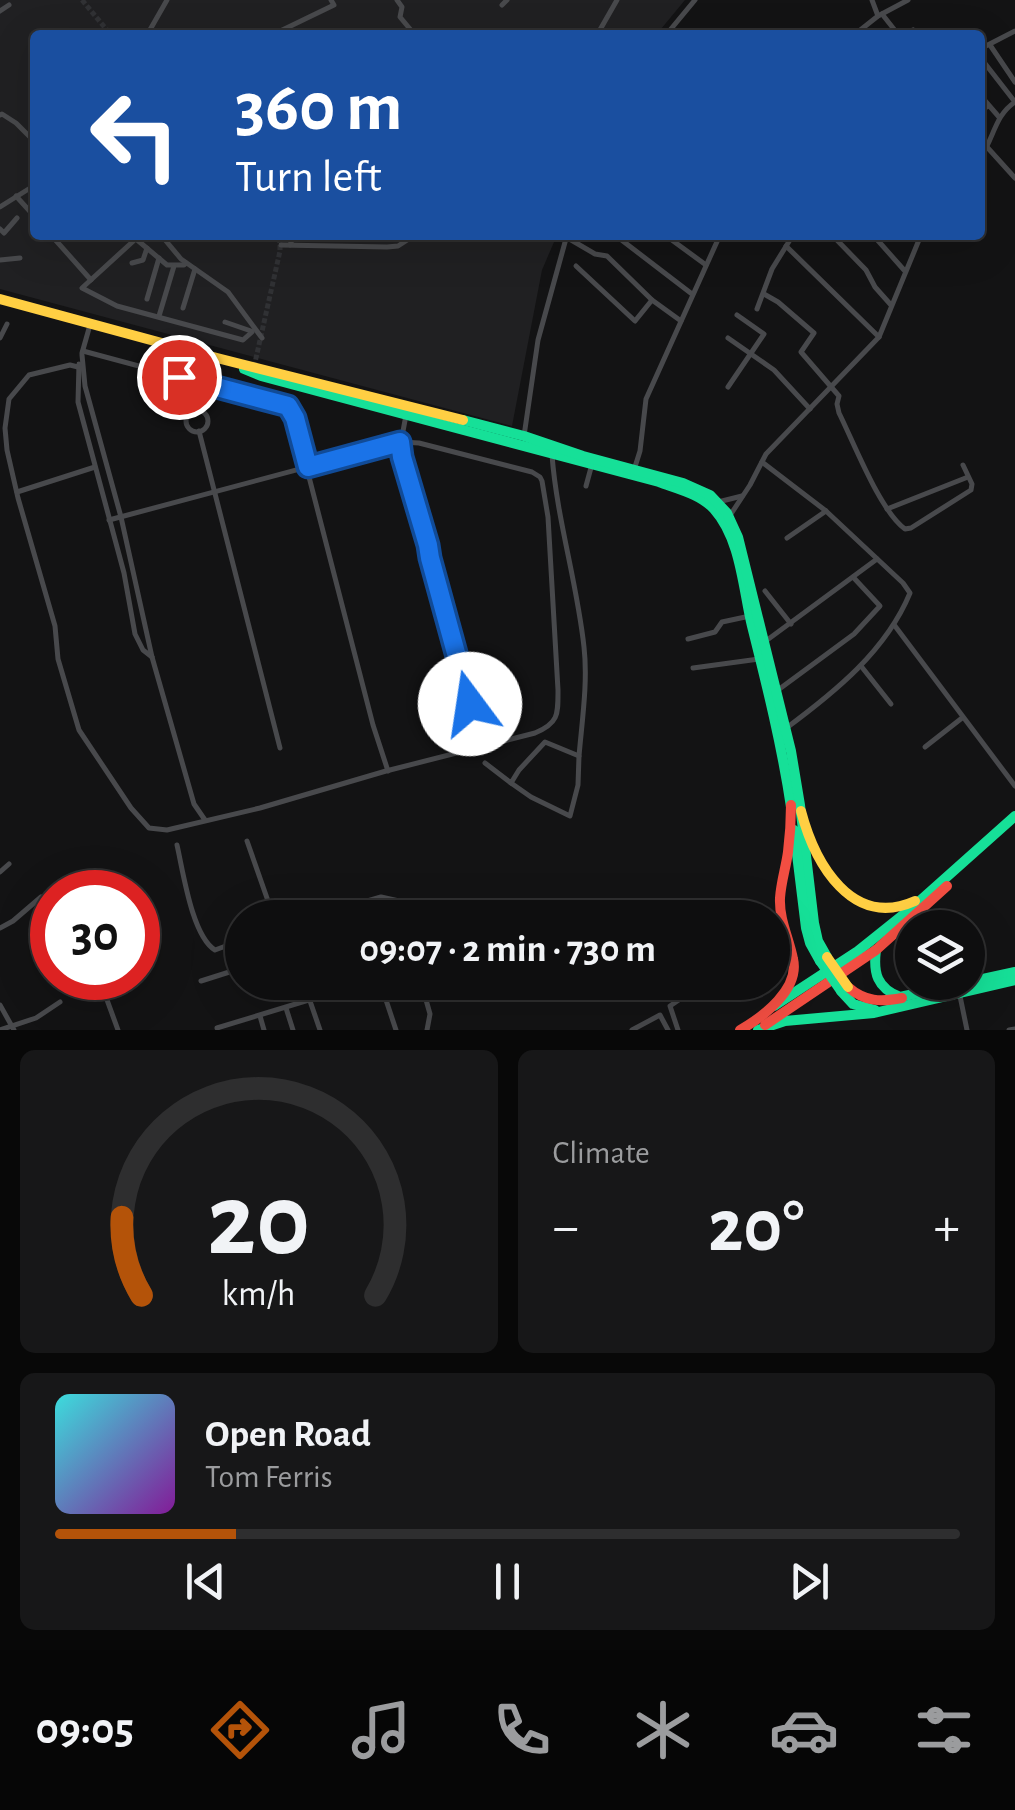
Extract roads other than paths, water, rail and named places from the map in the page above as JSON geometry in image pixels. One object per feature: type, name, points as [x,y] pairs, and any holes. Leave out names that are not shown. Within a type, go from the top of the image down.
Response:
[{"type":"main road","points":[[0,299],[524,436],[694,487],[718,502],[730,517],[743,553],[782,729],[796,808],[806,928],[847,998],[860,1008],[888,1010]]},
{"type":"main road","points":[[217,358],[261,376],[678,489],[709,504],[729,536],[761,643]]},
{"type":"main road","points":[[796,808],[815,852],[859,903],[876,909],[898,908],[934,889]]},
{"type":"main road","points":[[751,1029],[786,992],[794,977],[780,908],[796,808]]},
{"type":"main road","points":[[751,1029],[779,1003],[858,952],[1015,820]]},
{"type":"main road","points":[[751,1029],[876,950],[1015,820]]},
{"type":"main road","points":[[876,950],[874,975],[880,987],[895,995]]},
{"type":"main road","points":[[985,979],[1015,972]]},
{"type":"main road","points":[[985,987],[1015,980]]},
{"type":"main road","points":[[844,989],[873,1002],[895,999]]},
{"type":"main road","points":[[751,1029],[785,1021],[861,1015],[930,1000]]},
{"type":"street","points":[[150,30],[168,0]]},
{"type":"street","points":[[282,30],[334,5],[331,0]]},
{"type":"street","points":[[397,0],[402,6],[400,17],[411,30]]},
{"type":"street","points":[[601,30],[617,0]]},
{"type":"street","points":[[670,30],[695,0]]},
{"type":"street","points":[[872,0],[895,30]]},
{"type":"street","points":[[860,30],[908,0]]},
{"type":"street","points":[[0,11],[9,5]]},
{"type":"street","points":[[985,49],[1015,32]]},
{"type":"street","points":[[990,45],[1015,82]]},
{"type":"street","points":[[985,60],[1015,102],[1003,110],[985,149]]},
{"type":"street","points":[[985,101],[1000,117]]},
{"type":"street","points":[[985,108],[989,106]]},
{"type":"street","points":[[0,115],[16,123],[30,137]]},
{"type":"street","points":[[985,140],[1015,178]]},
{"type":"street","points":[[0,207],[30,188]]},
{"type":"street","points":[[16,196],[30,211]]},
{"type":"street","points":[[0,229],[4,232],[18,218]]},
{"type":"street","points":[[55,240],[91,280]]},
{"type":"street","points":[[134,240],[82,288],[117,306],[243,340],[254,330]]},
{"type":"street","points":[[138,240],[167,265],[186,263]]},
{"type":"street","points":[[165,240],[186,263],[228,292],[262,338]]},
{"type":"street","points":[[290,245],[292,240]]},
{"type":"street","points":[[281,245],[387,247],[407,240]]},
{"type":"street","points":[[524,436],[538,340],[566,240]]},
{"type":"street","points":[[573,240],[595,254],[607,256],[652,300],[681,321]]},
{"type":"street","points":[[622,240],[692,294]]},
{"type":"street","points":[[672,240],[706,266]]},
{"type":"street","points":[[634,470],[646,399],[718,240]]},
{"type":"street","points":[[757,309],[772,269],[790,240]]},
{"type":"street","points":[[837,240],[866,270],[892,306]]},
{"type":"street","points":[[878,240],[906,271]]},
{"type":"street","points":[[730,517],[776,443],[879,338],[919,240]]},
{"type":"street","points":[[786,246],[879,338]]},
{"type":"street","points":[[132,263],[142,260],[147,248]]},
{"type":"street","points":[[0,260],[20,258]]},
{"type":"street","points":[[148,298],[160,258]]},
{"type":"street","points":[[158,317],[174,266]]},
{"type":"street","points":[[576,266],[635,321],[652,300]]},
{"type":"street","points":[[182,308],[195,269]]},
{"type":"street","points":[[764,294],[814,334],[801,352],[839,396],[840,413],[887,509],[902,528],[911,528],[971,490],[973,486],[962,465]]},
{"type":"street","points":[[728,388],[764,334],[737,315]]},
{"type":"street","points":[[226,322],[254,330]]},
{"type":"street","points":[[91,323],[78,367],[78,402],[124,573],[135,634],[143,650],[152,656]]},
{"type":"street","points":[[0,338],[7,324]]},
{"type":"street","points":[[728,338],[774,370],[810,408]]},
{"type":"street","points":[[82,353],[288,406],[295,418],[321,529],[388,770]]},
{"type":"street","points":[[82,353],[85,386],[121,517],[152,656],[194,804],[206,820]]},
{"type":"street","points":[[78,367],[70,365],[30,375],[9,399],[7,450],[79,730],[148,828],[167,830],[260,808],[516,738],[546,729],[555,720],[558,710],[548,517],[542,482],[537,475],[419,443],[400,442],[109,520]]},
{"type":"street","points":[[0,397],[9,399]]},
{"type":"street","points":[[197,410],[208,420],[199,431],[190,428],[186,421],[189,413],[197,410]]},
{"type":"street","points":[[406,415],[400,442],[402,457],[484,745]]},
{"type":"street","points":[[199,431],[280,748]]},
{"type":"street","points":[[485,763],[531,797],[570,816],[578,785],[584,648],[552,455]]},
{"type":"street","points":[[762,462],[826,511],[910,593],[894,626],[860,666],[782,729]]},
{"type":"street","points":[[586,486],[592,464]]},
{"type":"street","points":[[17,492],[95,467]]},
{"type":"street","points":[[887,509],[968,476]]},
{"type":"street","points":[[718,502],[742,496]]},
{"type":"street","points":[[787,538],[826,511]]},
{"type":"street","points":[[761,643],[877,559]]},
{"type":"street","points":[[773,692],[854,634],[880,606],[854,577]]},
{"type":"street","points":[[765,590],[792,624]]},
{"type":"street","points":[[688,638],[715,632],[722,622],[750,616]]},
{"type":"street","points":[[894,626],[1015,786]]},
{"type":"street","points":[[693,668],[765,659]]},
{"type":"street","points":[[860,666],[892,704]]},
{"type":"street","points":[[925,747],[963,718]]},
{"type":"street","points":[[511,783],[545,742],[579,756]]},
{"type":"street","points":[[247,841],[268,900]]},
{"type":"street","points":[[177,845],[205,942],[215,950],[225,946]]},
{"type":"street","points":[[0,872],[8,864]]},
{"type":"street","points":[[370,900],[400,900]]},
{"type":"street","points":[[0,928],[30,906]]},
{"type":"street","points":[[200,981],[225,973]]},
{"type":"street","points":[[108,1000],[118,1030]]},
{"type":"street","points":[[217,1028],[313,1000]]},
{"type":"street","points":[[386,1000],[396,1030]]},
{"type":"street","points":[[426,1000],[430,1014],[428,1030]]},
{"type":"street","points":[[678,1000],[670,1006],[678,1030]]},
{"type":"street","points":[[961,1000],[967,1030]]},
{"type":"street","points":[[310,1001],[320,1030]]},
{"type":"street","points":[[0,1030],[36,1018],[60,1002]]},
{"type":"street","points":[[0,1005],[13,1028]]},
{"type":"street","points":[[286,1008],[293,1030]]},
{"type":"street","points":[[632,1030],[660,1015],[668,1030]]},
{"type":"street","points":[[260,1016],[264,1030]]},
{"type":"tunnel","points":[[82,0],[107,30]]},
{"type":"tunnel","points":[[254,367],[280,251],[279,240]]}]
